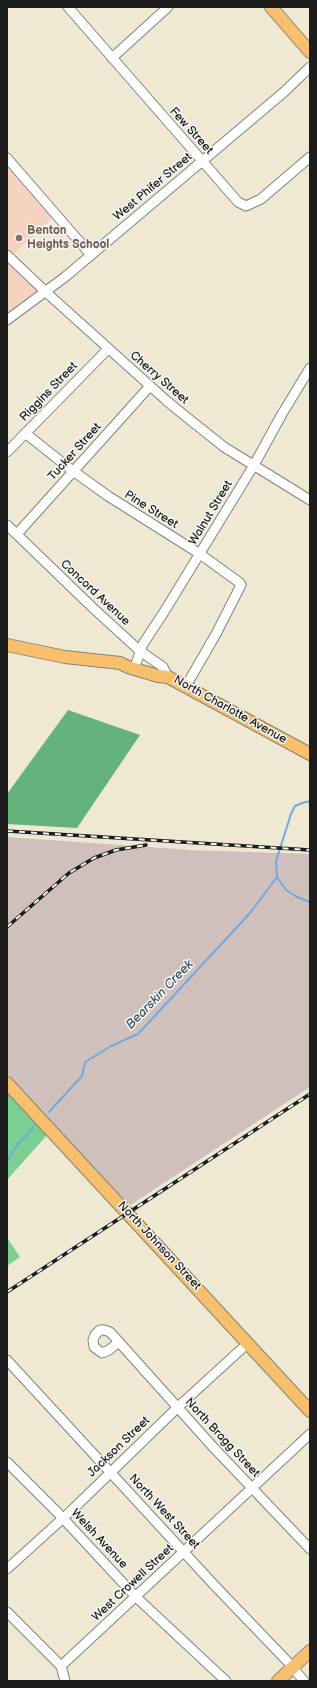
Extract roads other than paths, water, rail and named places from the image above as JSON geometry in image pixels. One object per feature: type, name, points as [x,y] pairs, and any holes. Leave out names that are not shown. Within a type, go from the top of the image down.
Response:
[{"type":"main road","points":[[271,7],[310,52]]},
{"type":"main road","points":[[7,645],[65,657],[135,666]]},
{"type":"main road","name":"North Charlotte Avenue","points":[[135,666],[159,669],[168,677],[310,754]]},
{"type":"main road","name":"North Johnson Street","points":[[7,1083],[310,1411]]},
{"type":"main road","points":[[278,1681],[310,1651]]},
{"type":"street","name":"Few Street","points":[[68,7],[238,202],[246,206],[261,199],[310,157]]},
{"type":"street","points":[[112,58],[168,7]]},
{"type":"street","name":"West Phifer Street","points":[[7,320],[46,292],[91,255],[284,92],[310,67]]},
{"type":"street","points":[[7,158],[91,255]]},
{"type":"street","name":"Cherry Street","points":[[7,255],[168,402],[224,447],[310,500]]},
{"type":"street","name":"Riggins Street","points":[[7,452],[108,348]]},
{"type":"street","name":"Walnut Street","points":[[135,666],[140,651],[254,465],[282,414],[310,368]]},
{"type":"street","name":"Tucker Street","points":[[17,534],[150,386]]},
{"type":"street","name":"Pine Street","points":[[25,433],[74,472],[108,496],[200,554],[239,581],[241,585],[216,634],[186,686]]},
{"type":"street","name":"Concord Avenue","points":[[7,525],[140,651],[163,667],[168,677]]},
{"type":"street","name":"North Bragg Street","points":[[119,1342],[252,1488],[308,1544]]},
{"type":"street","name":"Jackson Street","points":[[7,1569],[248,1343]]},
{"type":"street","name":"North West Street","points":[[7,1360],[304,1681]]},
{"type":"street","name":"West Crowell Street","points":[[61,1666],[310,1434]]},
{"type":"street","name":"Welsh Avenue","points":[[7,1462],[136,1596],[226,1681]]},
{"type":"street","points":[[7,1612],[61,1666],[65,1681]]},
{"type":"waterway","name":"Bearskin Creek","points":[[310,801],[295,806],[276,861],[277,877],[286,890],[297,897],[310,902]]},
{"type":"waterway","name":"Bearskin Creek","points":[[49,1112],[82,1076],[85,1062],[111,1046],[138,1034],[250,913],[277,877]]},
{"type":"waterway","name":"Bearskin Creek","points":[[7,1161],[17,1145],[33,1128]]},
{"type":"railway","points":[[7,831],[310,850]]},
{"type":"railway","points":[[7,927],[69,873],[94,858],[116,850],[146,845]]},
{"type":"railway","points":[[7,1292],[310,1094]]},
{"type":"place","name":"Benton Heights School","points":[[19,238]]}]
